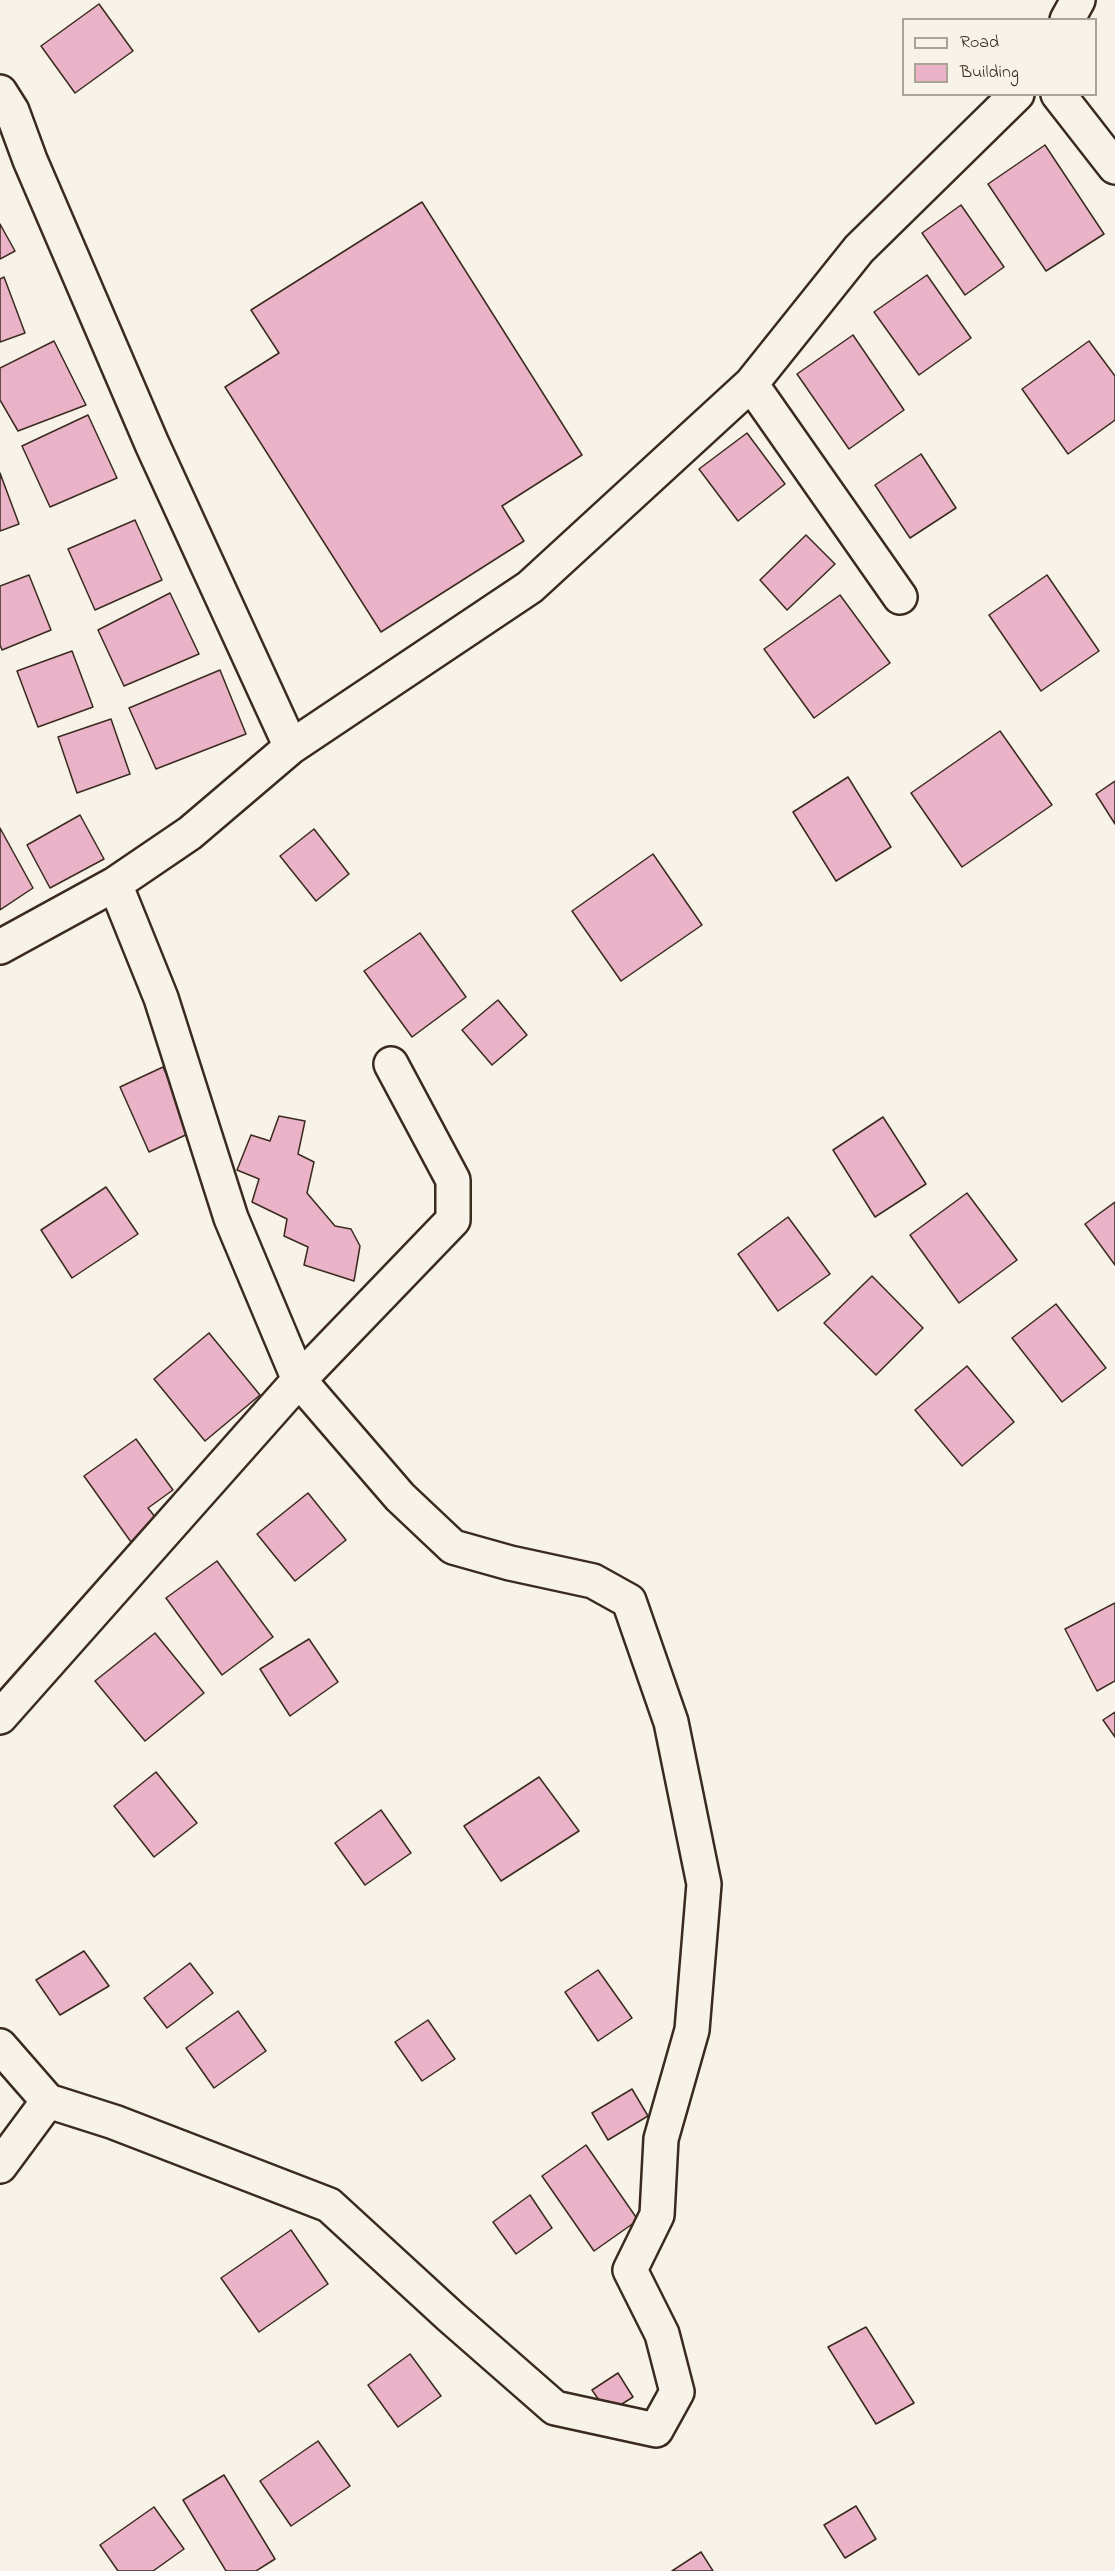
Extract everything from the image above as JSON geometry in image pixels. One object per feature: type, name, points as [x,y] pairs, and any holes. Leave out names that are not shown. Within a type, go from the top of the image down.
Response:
[{"type":"street","points":[[1068,18],[1078,0]]},
{"type":"street","points":[[0,92],[12,111],[30,160],[152,444],[291,747]]},
{"type":"street","points":[[0,947],[115,884],[190,833],[291,747],[530,587],[751,384],[860,249],[1015,96]]},
{"type":"street","points":[[1060,96],[1115,167]]},
{"type":"street","points":[[751,384],[900,597]]},
{"type":"street","points":[[0,2046],[48,2101],[114,2122],[329,2205],[450,2317],[555,2408],[656,2430],[677,2392],[662,2334],[630,2270],[657,2215],[661,2139],[692,2030],[704,1884],[671,1722],[629,1601],[592,1581],[510,1563],[453,1547],[400,1497],[299,1380],[231,1218],[160,998],[115,884]]},
{"type":"street","points":[[0,1717],[299,1380],[453,1220],[453,1180],[391,1064]]},
{"type":"street","points":[[0,2166],[48,2101]]},
{"type":"building","points":[[99,4],[133,51],[75,93],[41,46]]},
{"type":"building","points":[[1045,145],[1104,234],[1046,271],[988,184]]},
{"type":"building","points":[[422,202],[582,455],[502,506],[524,541],[381,632],[225,387],[279,353],[251,310]]},
{"type":"building","points":[[961,205],[1004,267],[965,295],[922,233]]},
{"type":"building","points":[[0,224],[15,251],[0,259]]},
{"type":"building","points":[[927,275],[971,338],[919,375],[874,312]]},
{"type":"building","points":[[4,277],[25,333],[0,342],[0,279]]},
{"type":"building","points":[[853,335],[904,410],[849,449],[797,374]]},
{"type":"building","points":[[54,341],[86,405],[18,431],[0,400],[0,368]]},
{"type":"building","points":[[1089,341],[1115,376],[1115,420],[1068,454],[1022,389]]},
{"type":"building","points":[[88,415],[117,478],[50,507],[22,446]]},
{"type":"building","points":[[747,433],[785,484],[738,521],[699,469]]},
{"type":"building","points":[[921,454],[956,508],[910,538],[875,485]]},
{"type":"building","points":[[0,473],[19,524],[0,531]]},
{"type":"building","points":[[135,520],[162,580],[95,610],[68,549]]},
{"type":"building","points":[[806,535],[835,564],[787,610],[760,580]]},
{"type":"building","points":[[29,575],[51,630],[2,650],[0,645],[0,586]]},
{"type":"building","points":[[1047,575],[1099,651],[1041,691],[989,615]]},
{"type":"building","points":[[170,593],[199,654],[124,686],[98,630]]},
{"type":"building","points":[[840,595],[890,663],[814,718],[764,649]]},
{"type":"building","points":[[72,651],[93,707],[38,727],[17,671]]},
{"type":"building","points":[[220,670],[246,734],[156,769],[129,708]]},
{"type":"building","points":[[111,719],[130,774],[77,793],[58,737]]},
{"type":"building","points":[[1000,731],[1052,805],[962,867],[911,793]]},
{"type":"building","points":[[848,777],[891,847],[836,881],[793,812]]},
{"type":"building","points":[[1115,781],[1115,824],[1096,794]]},
{"type":"building","points":[[80,815],[104,859],[50,888],[27,845]]},
{"type":"building","points":[[0,828],[33,888],[0,910]]},
{"type":"building","points":[[314,829],[349,874],[316,901],[280,856]]},
{"type":"building","points":[[653,854],[702,925],[621,981],[572,911]]},
{"type":"building","points":[[420,933],[466,997],[412,1037],[364,971]]},
{"type":"building","points":[[498,1000],[527,1035],[492,1065],[462,1030]]},
{"type":"building","points":[[163,1067],[192,1132],[149,1152],[120,1087]]},
{"type":"building","points":[[279,1116],[305,1121],[298,1154],[314,1162],[307,1193],[335,1226],[351,1229],[360,1246],[354,1281],[304,1265],[308,1247],[284,1236],[287,1219],[252,1202],[259,1179],[237,1170],[251,1135],[270,1141]]},
{"type":"building","points":[[883,1117],[926,1184],[875,1217],[833,1150]]},
{"type":"building","points":[[106,1187],[138,1234],[72,1278],[41,1230]]},
{"type":"building","points":[[967,1193],[1017,1260],[959,1303],[910,1235]]},
{"type":"building","points":[[1115,1202],[1115,1265],[1085,1224]]},
{"type":"building","points":[[788,1217],[830,1274],[778,1311],[738,1254]]},
{"type":"building","points":[[872,1276],[923,1328],[876,1375],[824,1323]]},
{"type":"building","points":[[1056,1304],[1106,1368],[1062,1402],[1012,1338]]},
{"type":"building","points":[[209,1333],[260,1395],[205,1441],[154,1379]]},
{"type":"building","points":[[967,1366],[1014,1422],[962,1466],[915,1410]]},
{"type":"building","points":[[136,1439],[173,1490],[148,1508],[159,1522],[131,1542],[84,1476]]},
{"type":"building","points":[[308,1493],[346,1540],[295,1581],[257,1534]]},
{"type":"building","points":[[217,1561],[273,1637],[222,1675],[166,1598]]},
{"type":"building","points":[[1115,1603],[1115,1681],[1097,1691],[1065,1629]]},
{"type":"building","points":[[155,1633],[204,1693],[145,1741],[95,1681]]},
{"type":"building","points":[[309,1639],[338,1682],[290,1716],[260,1669]]},
{"type":"building","points":[[1115,1712],[1115,1737],[1103,1720]]},
{"type":"building","points":[[156,1772],[197,1823],[154,1857],[114,1806]]},
{"type":"building","points":[[539,1777],[579,1831],[501,1881],[464,1826]]},
{"type":"building","points":[[381,1810],[411,1853],[365,1885],[335,1843]]},
{"type":"building","points":[[84,1951],[109,1986],[60,2015],[36,1980]]},
{"type":"building","points":[[190,1963],[213,1993],[167,2028],[144,1998]]},
{"type":"building","points":[[598,1970],[632,2018],[598,2041],[565,1992]]},
{"type":"building","points":[[238,2011],[266,2051],[214,2088],[186,2048]]},
{"type":"building","points":[[428,2020],[455,2059],[422,2081],[395,2042]]},
{"type":"building","points":[[632,2089],[648,2116],[608,2140],[592,2113]]},
{"type":"building","points":[[586,2145],[638,2220],[594,2251],[542,2176]]},
{"type":"building","points":[[530,2195],[552,2228],[516,2254],[493,2222]]},
{"type":"building","points":[[291,2230],[328,2284],[259,2332],[221,2278]]},
{"type":"building","points":[[866,2327],[914,2403],[876,2424],[828,2347]]},
{"type":"building","points":[[410,2354],[441,2396],[398,2427],[368,2385]]},
{"type":"building","points":[[618,2373],[633,2397],[608,2413],[592,2390]]},
{"type":"building","points":[[318,2441],[350,2486],[291,2526],[260,2481]]},
{"type":"building","points":[[224,2475],[275,2559],[256,2571],[226,2571],[183,2500]]},
{"type":"building","points":[[856,2506],[876,2539],[845,2558],[824,2525]]},
{"type":"building","points":[[154,2507],[184,2549],[153,2571],[118,2571],[100,2545]]},
{"type":"building","points":[[701,2552],[713,2571],[672,2571]]}]
